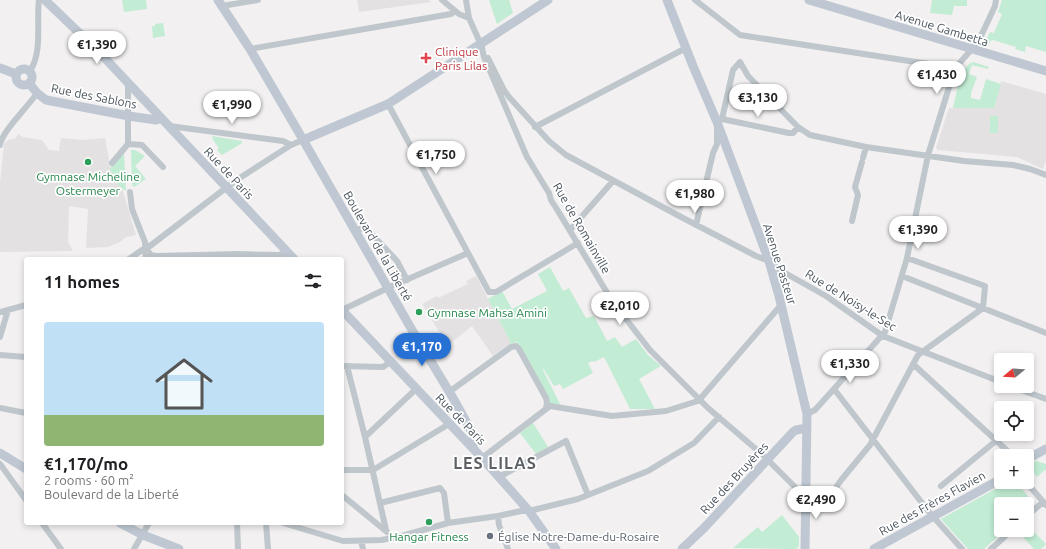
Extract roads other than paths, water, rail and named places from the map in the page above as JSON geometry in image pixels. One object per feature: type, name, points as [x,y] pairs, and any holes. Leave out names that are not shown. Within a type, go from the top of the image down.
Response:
[{"type":"main road","name":"Rue de Paris","points":[[45,0],[100,53],[291,256]]},
{"type":"main road","points":[[303,140],[388,104],[548,0]]},
{"type":"main road","name":"Avenue Pasteur","points":[[667,0],[686,48],[719,120],[769,261],[781,305],[807,414],[805,549]]},
{"type":"main road","name":"Avenue Gambetta","points":[[809,0],[1046,71]]},
{"type":"main road","name":"Boulevard de la Liberté","points":[[220,3],[250,49],[449,392],[474,436],[473,448]]},
{"type":"main road","points":[[0,68],[16,74]]},
{"type":"main road","points":[[21,69],[30,71],[32,77],[30,83],[24,86],[19,84],[16,79],[16,74],[21,69]]},
{"type":"main road","name":"Rue des Sablons","points":[[30,83],[37,93],[46,100],[129,116],[156,120],[161,118]]},
{"type":"main road","name":"Rue de Paris","points":[[344,312],[482,458],[529,511],[556,549]]},
{"type":"main road","name":"Rue des Bruyères","points":[[682,549],[705,527],[796,430],[807,428]]},
{"type":"main road","points":[[1034,455],[1046,449]]},
{"type":"main road","points":[[0,455],[24,468]]},
{"type":"main road","name":"Rue des Frères Flavien","points":[[874,549],[994,483]]},
{"type":"main road","points":[[124,525],[143,535],[179,549]]},
{"type":"street","points":[[30,71],[34,65],[38,44],[39,0]]},
{"type":"street","points":[[220,3],[258,0]]},
{"type":"street","points":[[442,0],[455,11],[470,18]]},
{"type":"street","points":[[466,0],[470,18],[481,44]]},
{"type":"street","points":[[695,0],[740,35],[955,68]]},
{"type":"street","points":[[807,414],[815,410],[885,332],[907,258],[928,155],[955,68],[972,49],[981,36],[995,6],[996,0]]},
{"type":"street","points":[[250,49],[451,14],[455,11]]},
{"type":"street","name":"Rue de Romainville","points":[[481,44],[484,57],[506,99],[505,108],[527,157],[612,300],[644,343],[700,400],[767,460],[811,504],[820,509],[873,440]]},
{"type":"street","points":[[535,127],[686,48]]},
{"type":"street","points":[[696,225],[713,153],[718,144],[719,120],[733,70],[740,62],[748,76],[798,127],[810,135],[866,147],[1013,165],[1046,174]]},
{"type":"street","points":[[112,163],[128,144],[128,83]]},
{"type":"street","points":[[0,145],[0,141],[37,93]]},
{"type":"street","name":"Rue de Noisy-le-Sec","points":[[506,99],[549,141],[566,155],[696,225],[756,256],[769,261],[778,269],[826,296],[883,336],[994,379]]},
{"type":"street","points":[[388,104],[487,289],[492,293],[578,243]]},
{"type":"street","points":[[719,120],[789,133],[793,133],[798,127]]},
{"type":"street","points":[[168,126],[284,141],[292,145]]},
{"type":"street","points":[[132,257],[146,249],[227,188],[292,145],[303,140]]},
{"type":"street","points":[[128,144],[142,145],[163,167]]},
{"type":"street","points":[[852,221],[858,195],[855,187],[866,147]]},
{"type":"street","points":[[570,230],[613,181]]},
{"type":"street","points":[[130,192],[132,209],[145,242],[146,257]]},
{"type":"street","points":[[355,229],[367,229],[397,261],[407,280]]},
{"type":"street","points":[[146,249],[151,255],[156,256],[237,254],[291,256]]},
{"type":"street","points":[[344,309],[468,253]]},
{"type":"street","points":[[873,440],[918,355],[983,308],[985,286],[907,258]]},
{"type":"street","points":[[902,276],[1046,333]]},
{"type":"street","points":[[0,312],[24,305]]},
{"type":"street","points":[[482,458],[548,407],[612,416],[666,411],[700,400],[781,305]]},
{"type":"street","points":[[0,336],[8,310]]},
{"type":"street","points":[[449,392],[511,347],[516,346],[546,398],[548,407]]},
{"type":"street","points":[[0,355],[24,357]]},
{"type":"street","points":[[390,362],[383,366],[345,366],[365,437],[386,530],[390,539]]},
{"type":"street","points":[[913,364],[994,436]]},
{"type":"street","points":[[365,437],[416,389]]},
{"type":"street","points":[[834,389],[933,517],[962,549]]},
{"type":"street","points":[[1029,393],[1046,399]]},
{"type":"street","points":[[0,408],[24,413]]},
{"type":"street","points":[[290,525],[343,541],[390,539],[448,523],[529,511],[578,499],[648,471],[694,443],[718,416]]},
{"type":"street","points":[[344,470],[373,470],[449,424]]},
{"type":"street","points":[[941,486],[997,441]]},
{"type":"street","points":[[999,441],[1006,449]]},
{"type":"street","points":[[499,477],[566,442],[588,495]]},
{"type":"street","points":[[0,464],[24,497]]},
{"type":"street","points":[[380,503],[440,488],[444,493],[448,523]]},
{"type":"street","points":[[1032,489],[1045,504],[1034,511]]},
{"type":"street","points":[[344,497],[386,530]]},
{"type":"street","points":[[498,516],[499,525],[508,549]]},
{"type":"street","points":[[43,525],[61,549]]},
{"type":"street","points":[[134,549],[148,525]]},
{"type":"street","points":[[237,525],[238,549]]},
{"type":"street","points":[[266,525],[268,549]]},
{"type":"street","points":[[991,549],[1004,537]]},
{"type":"street","points":[[361,541],[363,549]]},
{"type":"place","name":"Clinique Paris Lilas","points":[[426,58]]},
{"type":"place","name":"Gymnase Micheline Ostermeyer","points":[[88,162]]},
{"type":"place","name":"Gymnase Mahsa Amini","points":[[419,312]]},
{"type":"place","name":"Hangar Fitness","points":[[429,522]]},
{"type":"place","name":"Église Notre-Dame-du-Rosaire","points":[[490,536]]},
{"type":"district","name":"LES LILAS","points":[[495,463]]}]
